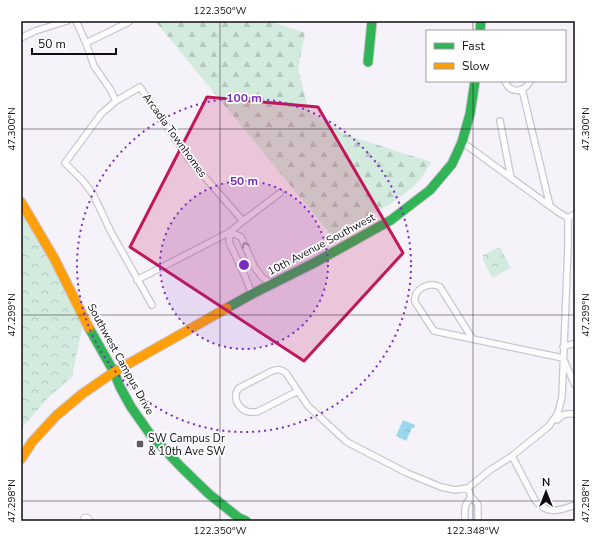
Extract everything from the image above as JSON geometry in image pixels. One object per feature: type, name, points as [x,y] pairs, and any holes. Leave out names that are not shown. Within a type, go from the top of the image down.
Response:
[{"type":"street","points":[[368,62],[372,21]]},
{"type":"street","name":"10th Avenue Southwest","points":[[21,460],[32,442],[56,416],[82,394],[114,372],[252,294],[314,263],[396,217],[430,190],[452,164],[462,142],[470,114],[476,82]]},
{"type":"street","name":"Southwest Campus Drive","points":[[21,202],[54,258],[131,407],[150,434],[209,494],[246,521]]},
{"type":"lane","points":[[21,38],[35,31],[67,21]]},
{"type":"lane","points":[[76,21],[94,66],[110,88],[116,101]]},
{"type":"lane","points":[[86,43],[129,22]]},
{"type":"lane","points":[[506,82],[510,88],[516,90],[522,90],[529,82]]},
{"type":"lane","name":"Arcadia Townhomes","points":[[152,305],[111,232],[92,194],[83,181],[65,163],[101,114],[116,101],[140,87],[189,159],[243,221]]},
{"type":"lane","points":[[522,90],[550,206]]},
{"type":"lane","points":[[500,121],[511,178]]},
{"type":"lane","points":[[462,142],[568,218]]},
{"type":"lane","points":[[137,280],[230,232],[280,193]]},
{"type":"lane","points":[[568,218],[575,214]]},
{"type":"lane","points":[[549,426],[558,413],[562,397],[568,218]]},
{"type":"lane","points":[[230,232],[242,237],[255,268],[262,277],[272,284]]},
{"type":"lane","points":[[230,232],[229,242],[252,294]]},
{"type":"lane","points":[[472,338],[440,287],[436,285],[426,286],[420,289],[414,297],[415,302],[434,331],[563,358]]},
{"type":"lane","points":[[563,347],[575,343]]},
{"type":"lane","points":[[563,358],[575,385]]},
{"type":"lane","points":[[298,391],[257,412],[244,410],[236,401],[235,395],[239,388],[272,371],[281,369],[286,373],[298,391],[308,406],[347,442],[407,473],[441,487],[455,490],[468,488],[490,470],[512,456],[562,415],[568,413],[575,414]]},
{"type":"lane","points":[[512,456],[535,500],[539,504],[546,509],[552,510],[559,510],[575,505]]},
{"type":"lane","points":[[468,488],[471,497],[478,506],[478,521]]},
{"type":"lane","points":[[465,521],[464,507],[471,497]]},
{"type":"highlighted area","points":[[207,97],[318,107],[403,253],[304,361],[130,247]]},
{"type":"green space","points":[[155,21],[270,21],[305,33],[298,69],[309,112],[347,135],[431,162],[419,181],[399,198],[377,212],[332,236]]},
{"type":"green space","points":[[21,202],[84,318],[72,377],[47,399],[21,429]]},
{"type":"green space","points":[[500,247],[511,268],[492,278],[483,260],[483,255]]},
{"type":"water","points":[[403,420],[415,425],[406,441],[396,436]]},
{"type":"traffic: fast","points":[[368,62],[372,21]]},
{"type":"traffic: fast","points":[[480,30],[481,21]]},
{"type":"traffic: fast","points":[[227,308],[314,263],[391,220],[430,190],[452,164],[462,142],[470,114],[475,82]]},
{"type":"traffic: fast","points":[[89,328],[114,372],[131,407],[150,434],[209,494],[239,518],[246,521]]},
{"type":"traffic: slow","points":[[21,202],[54,258],[89,328]]},
{"type":"traffic: slow","points":[[21,459],[32,442],[56,416],[82,394],[114,372],[227,308]]},
{"type":"place","name":"SW Campus Dr & 10th Ave SW","points":[[140,444]]}]
